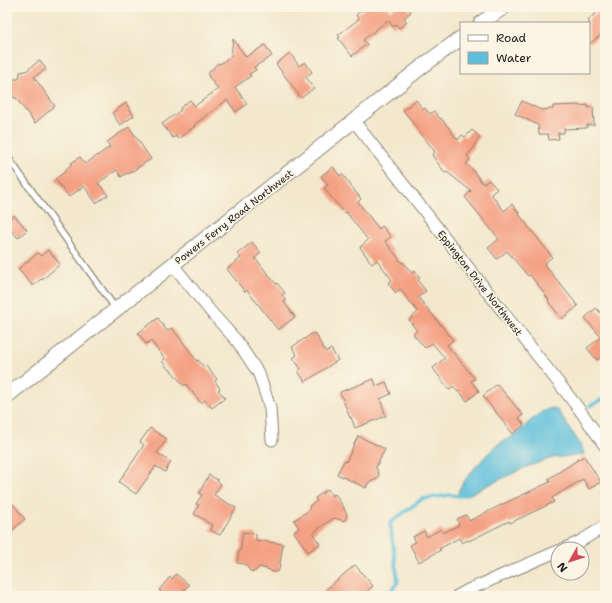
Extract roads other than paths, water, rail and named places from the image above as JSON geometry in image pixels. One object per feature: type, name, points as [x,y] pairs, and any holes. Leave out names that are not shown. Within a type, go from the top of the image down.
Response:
[{"type":"street","points":[[482,22],[504,7]]},
{"type":"street","name":"Powers Ferry Road Northwest","points":[[7,396],[424,65],[460,39]]},
{"type":"street","name":"Eppington Drive Northwest","points":[[354,121],[579,409],[605,446]]},
{"type":"street","points":[[173,265],[211,312],[237,341],[259,374],[270,408],[272,440]]},
{"type":"street","points":[[582,541],[605,526]]},
{"type":"street","points":[[457,596],[550,554]]},
{"type":"lane","points":[[7,156],[116,309]]},
{"type":"water","points":[[552,408],[556,409],[560,414],[582,447],[584,454],[552,458],[524,468],[468,495],[462,496],[458,493],[469,475],[496,446],[515,435],[542,412]]},
{"type":"waterway","points":[[590,406],[605,398]]},
{"type":"waterway","points":[[387,596],[398,582],[390,523],[422,499],[450,495],[465,495]]}]
